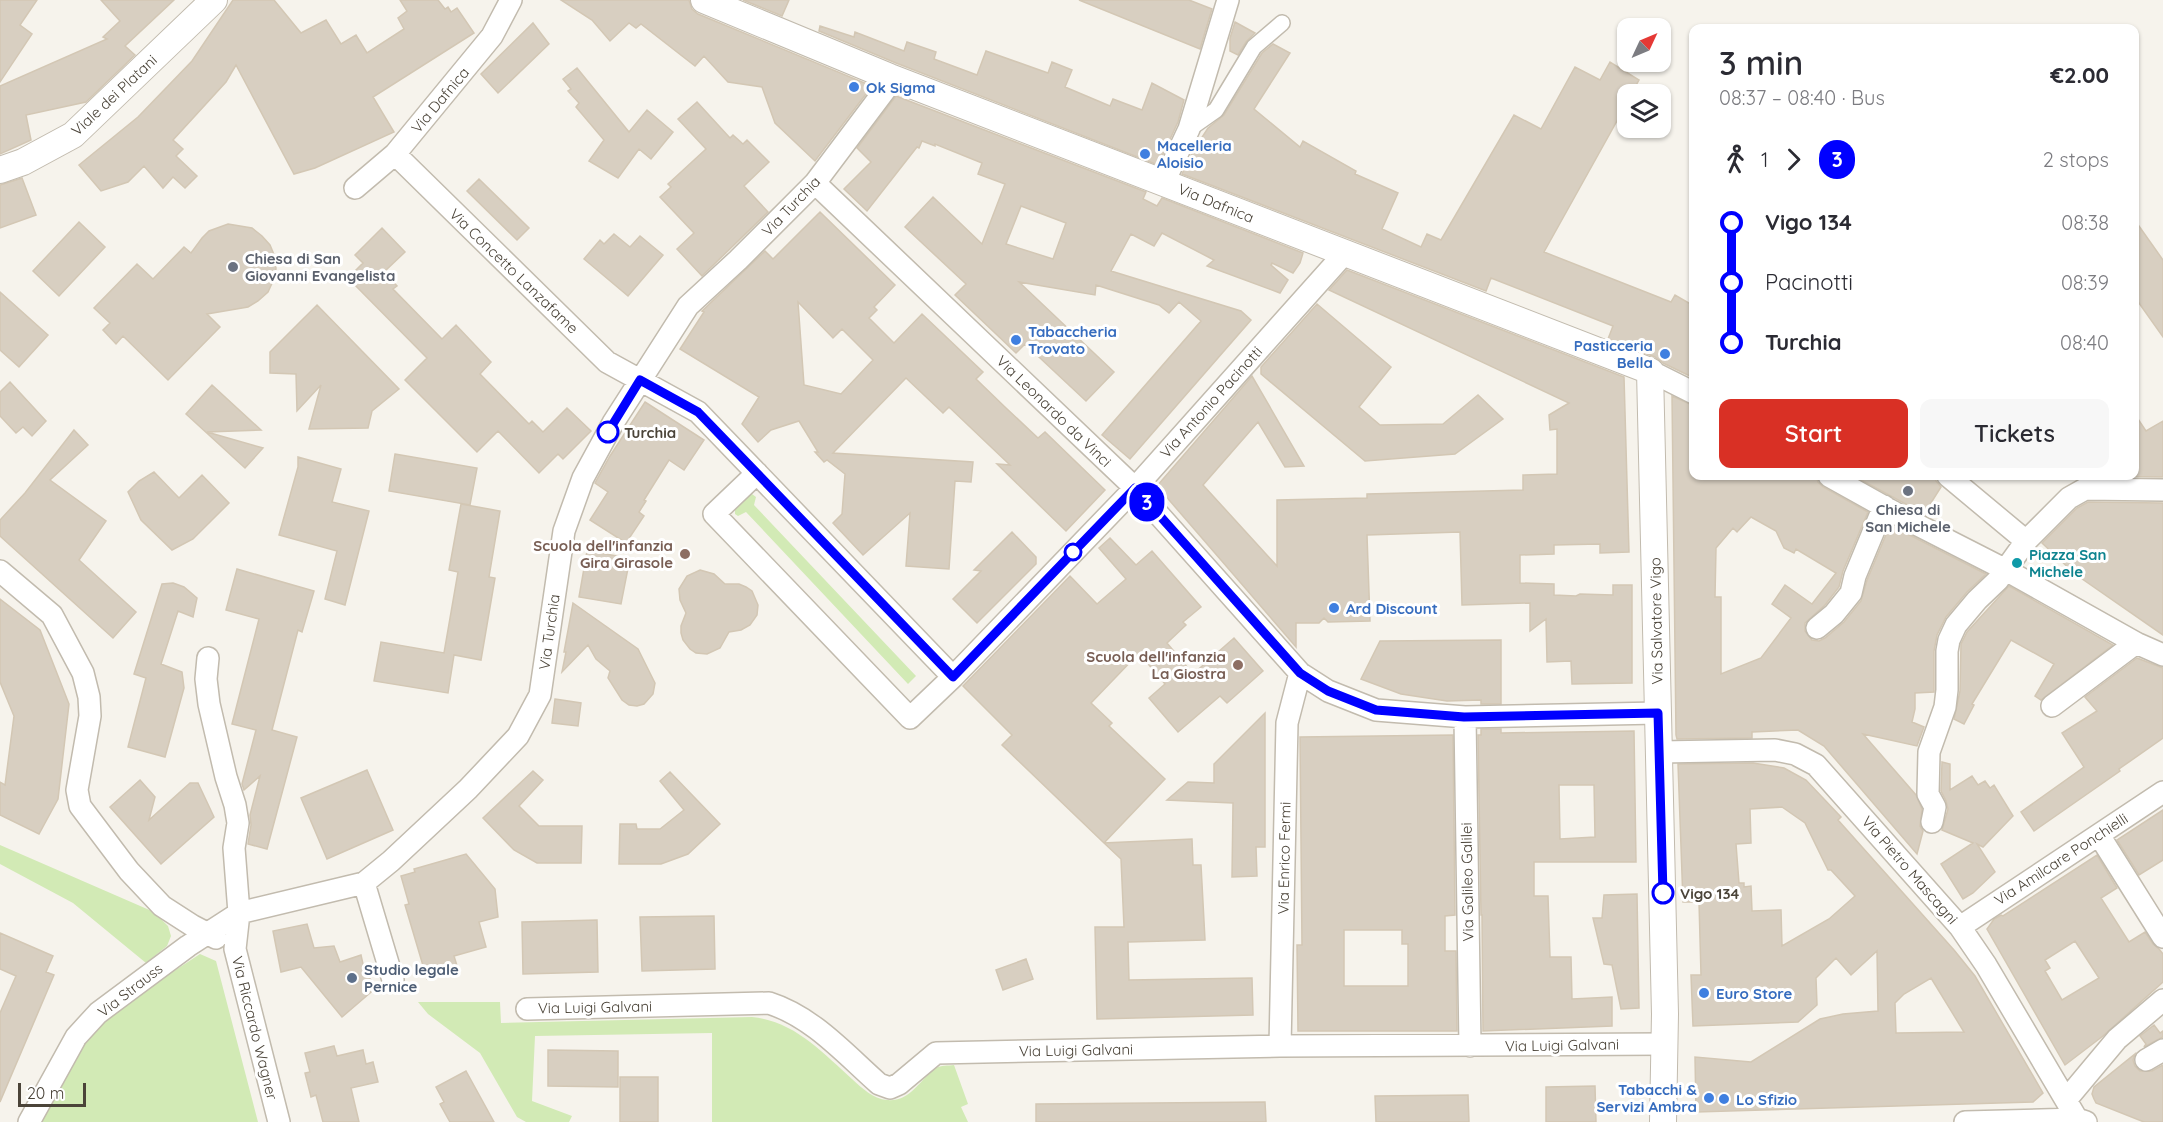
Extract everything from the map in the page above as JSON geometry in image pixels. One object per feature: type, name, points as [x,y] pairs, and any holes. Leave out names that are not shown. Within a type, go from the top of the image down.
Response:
[{"type":"street","name":"Viale dei Platani","points":[[0,170],[23,162],[73,135],[214,0]]},
{"type":"street","name":"Via Dafnica","points":[[355,188],[395,154],[492,36],[511,0]]},
{"type":"street","name":"Via Dafnica","points":[[704,0],[741,7],[890,77],[1650,371],[1689,390]]},
{"type":"street","points":[[1164,182],[1189,129],[1228,0]]},
{"type":"street","points":[[1189,129],[1216,110],[1254,46],[1282,23]]},
{"type":"street","name":"Via Turchia","points":[[240,913],[364,883],[459,797],[518,736],[540,695],[564,531],[583,478],[613,423],[688,306],[815,183],[885,90],[890,77]]},
{"type":"street","name":"Via Concetto Lanzafame","points":[[395,154],[607,362],[640,380]]},
{"type":"street","name":"Via Leonardo da Vinci","points":[[815,183],[1135,488],[1300,673],[1328,691],[1376,710],[1464,717],[1658,713]]},
{"type":"street","name":"Via Antonio Pacinotti","points":[[757,473],[714,514],[910,718],[953,677],[1135,488],[1344,254]]},
{"type":"street","name":"Via Salvatore Vigo","points":[[1650,371],[1660,752],[1665,1044],[1663,1122]]},
{"type":"street","points":[[640,380],[698,412],[953,677]]},
{"type":"street","points":[[1836,480],[2002,575],[2163,655]]},
{"type":"street","points":[[1953,480],[2029,538]]},
{"type":"street","points":[[1932,822],[1935,807],[1928,794],[1929,752],[1945,707],[1949,640],[1956,625],[2002,575],[2029,538],[2069,498],[2085,489],[2163,490]]},
{"type":"street","points":[[1817,628],[1834,614],[1851,593],[1855,576],[1884,506]]},
{"type":"street","name":"Via Riccardo Wagner","points":[[0,571],[52,615],[83,673],[89,697],[90,716],[77,790],[80,806],[129,872],[162,906],[235,949],[279,1122]]},
{"type":"street","points":[[2052,706],[2136,643]]},
{"type":"street","points":[[208,658],[206,679],[209,704],[238,823],[234,848],[240,913],[235,949]]},
{"type":"street","name":"Via Enrico Fermi","points":[[1280,1046],[1287,723],[1300,673]]},
{"type":"street","name":"Via Galileo Galilei","points":[[1464,717],[1470,1046]]},
{"type":"street","name":"Via Pietro Mascagni","points":[[1660,752],[1775,750],[1795,754],[1816,765],[1960,927],[1986,965],[2079,1121]]},
{"type":"street","name":"Via Amilcare Ponchielli","points":[[1960,927],[2163,792]]},
{"type":"street","points":[[2099,835],[2163,937]]},
{"type":"street","points":[[364,883],[393,980]]},
{"type":"street","name":"Via Strauss","points":[[29,1122],[76,1037],[98,1013],[207,933],[240,913]]},
{"type":"street","points":[[2066,1100],[2117,1039],[2163,1000]]},
{"type":"street","name":"Via Luigi Galvani","points":[[527,1009],[768,1003],[788,1009],[808,1021],[879,1084],[890,1088],[899,1084],[936,1053],[1280,1046],[1665,1044]]},
{"type":"street","points":[[1965,1122],[2079,1121]]},
{"type":"green space","points":[[748,494],[756,497],[754,505],[916,676],[908,684],[746,512],[738,516],[735,514],[735,508]]},
{"type":"green space","points":[[0,845],[154,912],[168,926],[171,936],[167,946],[146,963],[73,903],[0,864]]},
{"type":"green space","points":[[200,954],[216,961],[258,1122],[39,1122],[70,1062],[94,1031],[137,995]]},
{"type":"green space","points":[[418,1002],[500,1002],[501,1023],[752,1017],[767,1020],[807,1039],[864,1089],[882,1099],[902,1098],[936,1068],[954,1065],[968,1104],[961,1107],[968,1122],[712,1122],[712,1033],[535,1036],[532,1101],[572,1116],[569,1122],[526,1122],[517,1117],[480,1053],[428,1014]]},
{"type":"building","points":[[0,0],[37,0],[20,25],[32,34],[0,82]]},
{"type":"building","points":[[101,0],[174,0],[125,46],[135,55],[86,102],[26,115],[31,140],[0,154],[0,86],[107,39],[103,37],[120,21]]},
{"type":"building","points":[[233,0],[274,0],[301,33],[326,20],[341,44],[356,35],[367,53],[404,29],[398,18],[407,11],[400,0],[438,0],[445,9],[448,7],[451,12],[457,8],[474,33],[373,97],[394,132],[315,168],[294,174],[236,65],[226,82],[173,140],[183,149],[176,156],[197,176],[185,188],[173,177],[163,188],[144,166],[128,182],[101,191],[79,165],[138,117],[192,61]]},
{"type":"building","points":[[561,0],[689,0],[692,9],[698,14],[872,86],[815,161],[775,123],[762,87],[728,82],[704,56],[695,66],[641,24],[636,28],[629,23],[610,41],[592,20]]},
{"type":"building","points":[[743,0],[789,0],[782,16]]},
{"type":"building","points":[[1079,0],[1189,0],[1212,9],[1200,49]]},
{"type":"building","points":[[1235,22],[1255,33],[1238,55],[1230,51],[1230,38]]},
{"type":"building","points":[[533,23],[549,44],[498,93],[481,74]]},
{"type":"building","points":[[820,26],[854,37],[855,32],[904,51],[907,42],[936,52],[934,59],[977,75],[986,51],[1048,73],[1052,62],[1072,70],[1065,87],[1110,106],[1113,99],[1142,110],[1152,83],[1184,100],[1178,122],[1158,165],[896,63],[819,31]]},
{"type":"building","points":[[1273,44],[1290,53],[1254,109],[1300,147],[1303,141],[1356,171],[1355,174],[1398,193],[1382,229],[1421,247],[1427,234],[1441,240],[1514,115],[1541,129],[1575,67],[1600,80],[1610,62],[1617,66],[1617,72],[1626,72],[1639,80],[1637,84],[1617,84],[1617,121],[1544,252],[1671,302],[1675,295],[1689,303],[1689,376],[1655,357],[1608,339],[1613,326],[1491,278],[1486,291],[1182,174],[1208,128],[1224,115],[1262,53]]},
{"type":"building","points":[[577,68],[629,132],[647,110],[673,132],[651,159],[639,149],[618,178],[589,161],[604,140],[576,107],[579,103],[568,91],[571,89],[563,79]]},
{"type":"building","points":[[896,96],[1146,192],[1143,199],[1157,206],[1162,198],[1303,253],[1293,273],[1272,263],[1271,265],[1288,280],[1280,293],[1207,266],[1214,260],[1162,233],[1154,246],[1131,234],[1111,271],[1241,311],[1251,320],[1130,459],[1102,435],[1201,321],[1179,302],[1169,313],[1159,305],[1096,285],[1095,295],[1019,282],[1114,372],[1086,401],[1025,344],[1016,353],[955,295],[966,284],[905,227],[933,197],[982,244],[1005,184],[978,174],[982,163],[922,141],[919,148],[917,147],[867,211],[844,189],[871,162],[857,148]],"holes":[[[1021,206],[1066,223],[1053,259],[1006,244]]]},
{"type":"building","points":[[697,102],[730,138],[733,135],[743,144],[747,140],[769,162],[744,186],[768,212],[702,276],[677,249],[694,233],[660,197],[671,187],[668,184],[706,149],[678,119]]},
{"type":"building","points":[[22,178],[36,215],[0,228],[0,185]]},
{"type":"building","points":[[479,179],[529,228],[517,240],[467,191]]},
{"type":"building","points":[[820,212],[895,285],[874,307],[877,310],[869,318],[894,343],[922,314],[983,372],[976,379],[1006,408],[1038,438],[1045,432],[1105,490],[1066,531],[997,464],[1010,465],[949,407],[943,413],[906,378],[833,453],[973,462],[971,482],[955,481],[949,569],[906,566],[910,513],[863,555],[833,523],[842,514],[845,474],[827,460],[824,462],[815,452],[818,452],[799,421],[771,430],[758,442],[742,424],[759,397],[680,349],[704,312],[702,311],[765,251],[773,259]],"holes":[[[798,302],[833,338],[842,329],[873,360],[841,394],[804,385]]]},
{"type":"building","points":[[79,222],[105,247],[59,296],[33,271]]},
{"type":"building","points":[[228,224],[252,228],[270,245],[275,257],[276,269],[273,281],[268,292],[248,307],[207,314],[220,327],[168,380],[123,336],[116,344],[103,330],[110,323],[94,308],[137,264],[153,279],[184,247],[191,253],[209,231]]},
{"type":"building","points":[[2139,226],[2163,260],[2163,337],[2139,303]]},
{"type":"building","points":[[382,228],[405,252],[384,272],[397,286],[393,289],[442,339],[456,325],[491,362],[480,374],[529,424],[532,421],[543,432],[567,408],[591,431],[563,459],[558,454],[539,473],[498,431],[477,452],[405,380],[427,358],[348,278],[363,263],[355,255]]},
{"type":"building","points":[[614,234],[630,247],[640,236],[663,255],[628,296],[584,259],[600,240],[604,244]]},
{"type":"building","points":[[1347,270],[1624,377],[1629,552],[1600,553],[1600,544],[1554,545],[1554,554],[1520,555],[1520,583],[1554,584],[1554,595],[1576,596],[1580,594],[1613,595],[1613,585],[1632,585],[1632,683],[1572,684],[1571,661],[1547,662],[1546,619],[1530,631],[1530,603],[1462,605],[1460,532],[1367,535],[1370,621],[1328,622],[1324,618],[1319,623],[1296,623],[1296,647],[1157,486],[1252,376],[1304,466],[1285,467],[1258,422],[1203,485],[1277,566],[1277,500],[1367,498],[1367,494],[1523,490],[1523,475],[1557,474],[1557,429],[1550,430],[1549,415],[1569,403],[1329,290]]},
{"type":"building","points":[[0,292],[48,335],[19,367],[0,350]]},
{"type":"building","points":[[1317,304],[1391,367],[1359,407],[1380,425],[1443,424],[1478,395],[1503,419],[1455,454],[1365,461],[1261,374],[1261,367]]},
{"type":"building","points":[[317,305],[399,389],[372,411],[368,428],[309,429],[321,385],[297,411],[296,374],[270,373],[270,352]]},
{"type":"building","points":[[10,382],[46,421],[32,436],[23,427],[16,433],[0,416],[0,392]]},
{"type":"building","points":[[212,385],[261,430],[207,432],[263,448],[245,468],[186,414]]},
{"type":"building","points":[[1672,396],[1689,404],[1689,480],[1817,480],[1823,487],[1868,512],[1843,571],[1839,587],[1825,605],[1805,623],[1805,631],[1812,640],[1819,641],[1825,638],[1844,622],[1861,601],[1867,580],[1890,525],[1986,574],[1946,617],[1937,635],[1934,651],[1934,692],[1915,693],[1912,722],[1924,727],[1917,746],[1863,734],[1916,795],[1922,809],[1920,826],[1923,831],[1917,854],[1824,746],[1798,730],[1752,732],[1752,738],[1677,739]],"holes":[[[1751,517],[1776,531],[1784,548],[1794,553],[1796,549],[1836,573],[1812,604],[1785,585],[1772,604],[1791,618],[1761,658],[1721,674],[1721,597],[1715,597],[1716,548],[1733,528],[1737,532]]]},
{"type":"building","points":[[645,402],[704,440],[684,470],[669,460],[644,500],[646,501],[639,512],[644,516],[626,543],[590,520],[608,492],[595,483]]},
{"type":"building","points":[[2139,420],[2146,431],[2163,421],[2163,477],[2139,477]]},
{"type":"building","points":[[74,430],[88,445],[50,480],[106,521],[79,560],[136,612],[113,638],[0,536],[0,520],[25,493]]},
{"type":"building","points":[[395,454],[477,468],[470,505],[389,491]]},
{"type":"building","points":[[298,457],[341,469],[332,502],[369,511],[345,605],[325,599],[337,551],[279,535],[298,467]]},
{"type":"building","points":[[154,472],[179,498],[202,475],[229,503],[193,539],[172,550],[141,520],[128,492],[139,481]]},
{"type":"building","name":"Chiesa di San Michele","points":[[1861,480],[1936,480],[1941,487],[1924,514]]},
{"type":"building","points":[[2088,502],[2163,503],[2163,635],[2075,574],[2042,543],[2077,508]]},
{"type":"building","points":[[461,504],[500,511],[489,577],[495,578],[481,660],[454,655],[448,693],[374,681],[381,642],[444,653],[458,572],[449,570]]},
{"type":"building","points":[[1012,532],[1036,557],[1036,564],[977,623],[953,599],[981,571],[974,570]]},
{"type":"building","points":[[1110,538],[1136,565],[1152,551],[1201,607],[1183,622],[1186,625],[1167,643],[1193,674],[1234,638],[1263,671],[1227,703],[1220,696],[1178,732],[1149,698],[1165,684],[1139,653],[1091,703],[1112,723],[1109,726],[1165,779],[1104,843],[1002,745],[1012,735],[963,686],[1070,576],[1097,604],[1126,579],[1099,548]]},
{"type":"building","points":[[587,551],[630,558],[621,604],[579,597]]},
{"type":"building","points":[[237,569],[314,591],[302,632],[298,630],[272,730],[297,737],[267,849],[248,844],[250,815],[260,776],[244,790],[242,784],[256,730],[232,724],[259,619],[226,610]]},
{"type":"building","points":[[700,570],[714,574],[725,584],[739,584],[746,587],[752,591],[758,605],[757,615],[750,625],[741,630],[729,632],[720,648],[707,654],[696,653],[690,649],[681,633],[686,613],[680,600],[679,589],[687,576]]},
{"type":"building","points":[[173,583],[184,587],[197,598],[193,617],[178,611],[161,664],[182,672],[184,688],[165,757],[128,747],[146,678],[134,674],[162,584]]},
{"type":"building","points":[[2009,586],[2113,645],[2041,700],[2035,696],[2054,664],[2011,640],[1972,704],[1974,705],[1964,724],[1954,719],[1960,691],[1961,644],[1967,632]]},
{"type":"building","points":[[0,599],[40,630],[69,704],[58,799],[39,834],[0,815],[0,782],[5,785],[14,716],[0,682]]},
{"type":"building","points":[[573,603],[638,649],[655,683],[653,694],[644,704],[629,705],[622,700],[608,678],[610,671],[596,659],[588,645],[562,672]]},
{"type":"building","points":[[1501,640],[1501,704],[1481,704],[1481,700],[1447,701],[1401,694],[1361,679],[1380,641]]},
{"type":"building","points":[[2137,658],[2163,668],[2163,738],[2034,831],[2021,812],[2084,767],[2062,733],[2097,711],[2085,697]]},
{"type":"building","points":[[555,699],[581,703],[578,726],[552,723]]},
{"type":"building","points":[[1265,713],[1265,847],[1256,847],[1257,876],[1232,877],[1233,803],[1167,800],[1188,782],[1214,783],[1214,764]]},
{"type":"building","points":[[1481,729],[1501,729],[1501,733],[1634,731],[1636,862],[1534,862],[1534,896],[1548,896],[1550,957],[1571,957],[1572,999],[1612,997],[1612,1026],[1483,1031],[1478,735],[1481,735]],"holes":[[[1559,785],[1594,785],[1595,837],[1560,839]]]},
{"type":"building","points":[[1453,735],[1455,915],[1445,916],[1445,951],[1456,951],[1457,1031],[1298,1031],[1297,945],[1302,945],[1300,737]],"holes":[[[1344,930],[1402,930],[1402,944],[1408,944],[1408,986],[1344,986]]]},
{"type":"building","points":[[1942,762],[1950,764],[1950,790],[1972,776],[1978,785],[1985,781],[1990,788],[1994,785],[2013,816],[1983,847],[1977,844],[1995,872],[1973,893],[1963,899],[1941,864],[1973,843],[1942,830],[1948,809],[1941,791]]},
{"type":"building","points":[[1753,763],[1784,768],[1806,780],[1841,817],[1838,820],[1975,976],[2043,1093],[2033,1102],[1696,1112],[1695,1057],[1751,1062],[1820,1019],[1843,1014],[1878,1011],[1877,951],[1851,975],[1836,958],[1816,978],[1817,1005],[1798,1022],[1693,1026],[1691,975],[1701,975],[1699,902],[1683,902],[1678,764]],"holes":[[[1782,807],[1805,823],[1828,870],[1831,870],[1855,896],[1829,919],[1782,946],[1781,910],[1752,911],[1751,886],[1744,887],[1744,883],[1739,883],[1736,844],[1751,843],[1750,809]],[[1931,978],[1964,1032],[1896,1033],[1895,1003],[1904,994]]]},
{"type":"building","points":[[367,770],[393,830],[327,859],[301,798]]},
{"type":"building","points":[[533,771],[543,780],[519,806],[539,826],[582,826],[581,863],[537,863],[514,850],[483,818]]},
{"type":"building","points":[[670,772],[720,824],[688,854],[661,864],[619,864],[620,824],[636,824],[637,829],[660,829],[684,810],[660,781]]},
{"type":"building","points":[[140,780],[155,797],[149,820],[190,783],[198,783],[214,817],[161,864],[110,807]]},
{"type":"building","points":[[2163,810],[2163,860],[2139,875],[2117,840]]},
{"type":"building","points":[[1192,839],[1193,865],[1201,865],[1205,940],[1128,942],[1129,980],[1252,978],[1253,1015],[1097,1019],[1095,927],[1124,927],[1121,859],[1104,843]]},
{"type":"building","points":[[466,854],[495,889],[498,917],[479,922],[486,947],[454,956],[458,969],[427,979],[405,905],[409,904],[401,876],[415,872],[414,869]]},
{"type":"building","points":[[2097,855],[2117,888],[2101,898],[2129,942],[2145,932],[2163,954],[2163,982],[2103,1036],[2065,1065],[1987,929],[1994,919],[2003,916]],"holes":[[[2075,941],[2099,978],[2062,1000],[2045,971],[2050,968],[2045,960]]]},
{"type":"building","points":[[1637,894],[1639,1008],[1621,1009],[1612,965],[1604,964],[1593,918],[1602,918],[1604,895]]},
{"type":"building","points":[[714,916],[715,969],[642,971],[640,917]]},
{"type":"building","points":[[597,920],[598,972],[523,974],[522,922]]},
{"type":"building","points":[[307,924],[314,948],[334,946],[340,962],[361,955],[365,973],[377,987],[342,1017],[301,967],[281,972],[273,931]]},
{"type":"building","points":[[0,933],[53,956],[46,972],[54,975],[0,1102],[0,1013],[16,976],[0,969]]},
{"type":"building","points":[[1026,959],[1033,979],[1003,990],[996,970]]},
{"type":"building","points":[[2154,1025],[2160,1033],[2163,1031],[2163,1037],[2144,1047],[2146,1044],[2140,1036]]},
{"type":"building","points":[[334,1046],[337,1056],[363,1050],[366,1064],[373,1062],[378,1082],[351,1088],[359,1122],[323,1122],[316,1095],[311,1097],[305,1073],[310,1072],[305,1053]]},
{"type":"building","points":[[548,1050],[618,1051],[618,1087],[548,1086]]},
{"type":"building","points":[[2135,1054],[2133,1060],[2140,1071],[2152,1071],[2163,1065],[2163,1122],[2144,1122],[2096,1103],[2094,1099],[2092,1094],[2094,1087]]},
{"type":"building","points":[[466,1071],[494,1122],[450,1122],[440,1104],[444,1102],[436,1087]]},
{"type":"building","points":[[620,1077],[658,1077],[658,1122],[620,1122]]},
{"type":"building","points":[[1595,1086],[1596,1122],[1546,1122],[1546,1087]]},
{"type":"building","points":[[1468,1095],[1469,1122],[1376,1122],[1375,1096]]},
{"type":"building","points":[[1265,1102],[1266,1122],[1036,1122],[1036,1104]]},
{"type":"bus line","name":"3","points":[[608,432],[640,380],[698,412],[953,677],[1135,488],[1300,673],[1328,691],[1376,710],[1464,717],[1658,713],[1663,893]]},
{"type":"place","name":"Ok Sigma","points":[[854,87]]},
{"type":"place","name":"Macelleria Aloisio","points":[[1145,154]]},
{"type":"place","name":"Chiesa di San Giovanni Evangelista","points":[[233,267]]},
{"type":"place","name":"Tabaccheria Trovato","points":[[1016,340]]},
{"type":"place","name":"Pasticceria Bella","points":[[1665,354]]},
{"type":"place","name":"Turchia","points":[[608,432]]},
{"type":"place","name":"Chiesa di San Michele","points":[[1908,491]]},
{"type":"place","name":"Scuola dell'infanzia Gira Girasole","points":[[685,554]]},
{"type":"place","name":"Piazza San Michele","points":[[2017,563]]},
{"type":"place","name":"Ard Discount","points":[[1334,608]]},
{"type":"place","name":"Scuola dell'infanzia La Giostra","points":[[1238,665]]},
{"type":"place","name":"Vigo 134","points":[[1663,893]]},
{"type":"place","name":"Studio legale Pernice","points":[[352,978]]},
{"type":"place","name":"Euro Store","points":[[1704,993]]},
{"type":"place","name":"Tabacchi & Servizi Ambra","points":[[1709,1098]]},
{"type":"place","name":"Lo Sfizio","points":[[1724,1099]]}]
